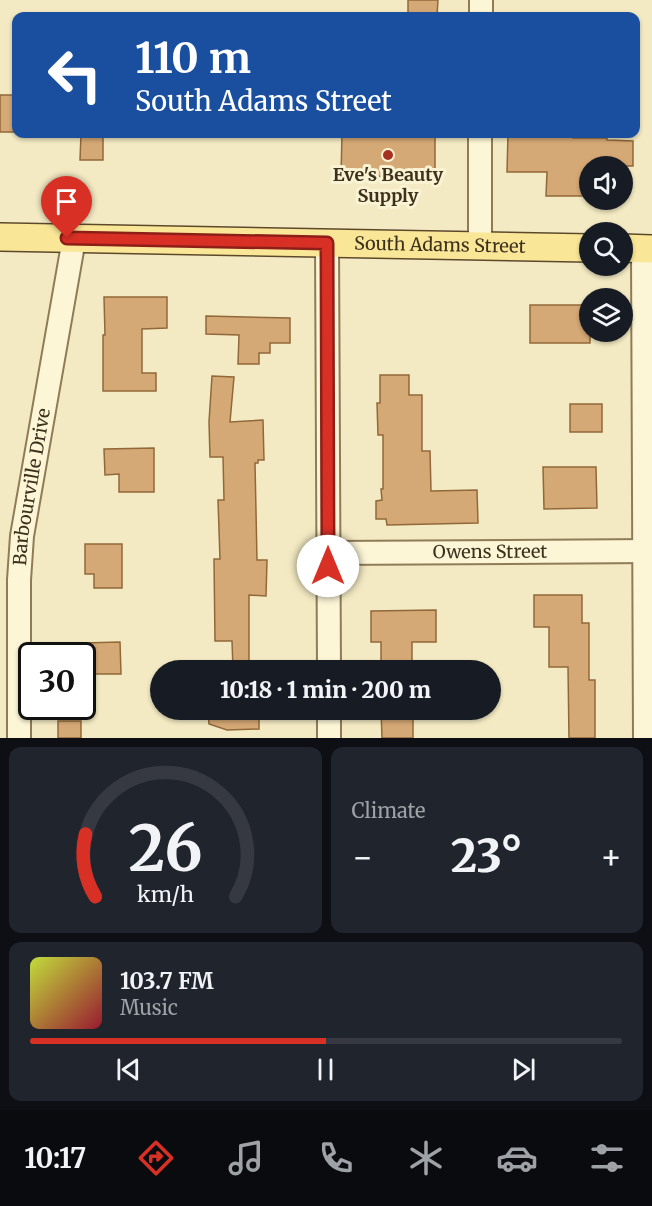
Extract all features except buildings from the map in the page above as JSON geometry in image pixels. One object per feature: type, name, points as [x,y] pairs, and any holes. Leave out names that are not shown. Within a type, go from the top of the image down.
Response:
[{"type":"main road","name":"South Adams Street","points":[[0,237],[579,248]]},
{"type":"street","points":[[480,138],[480,245]]},
{"type":"street","name":"Barbourville Drive","points":[[19,738],[18,601],[21,545],[74,239]]},
{"type":"street","points":[[327,243],[329,660]]},
{"type":"street","points":[[639,249],[648,551],[645,738]]},
{"type":"street","name":"Owens Street","points":[[328,553],[648,551]]},
{"type":"street","points":[[329,720],[329,738]]},
{"type":"place","name":"Eve's Beauty Supply","points":[[388,155]]},
{"type":"route","points":[[67,238],[327,243],[328,566]]}]
